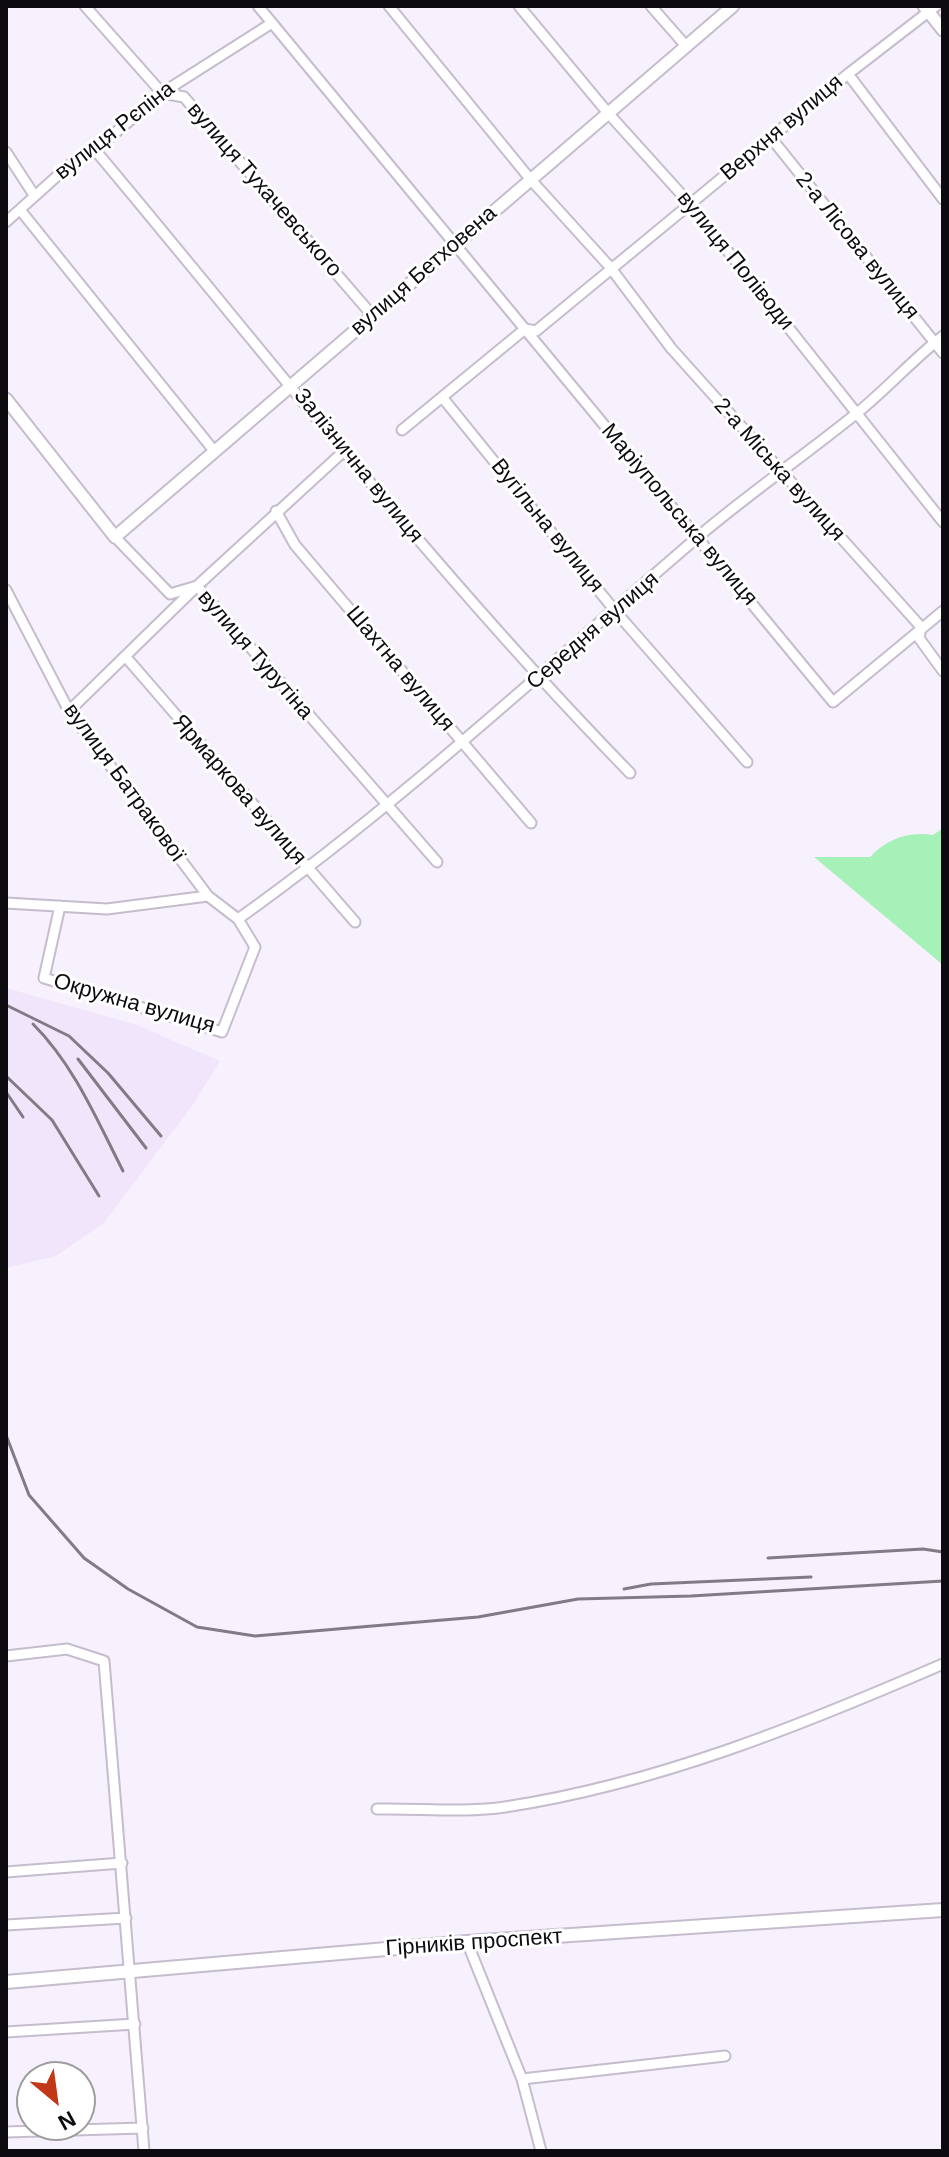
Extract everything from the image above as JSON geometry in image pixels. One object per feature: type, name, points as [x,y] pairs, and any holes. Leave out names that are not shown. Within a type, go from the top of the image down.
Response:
[{"type":"main road","name":"Гірників проспект","points":[[6,1982],[131,1974],[467,1942],[943,1910]]},
{"type":"street","name":"вулиця Тухачевського","points":[[85,6],[162,93],[184,97],[372,315]]},
{"type":"street","points":[[258,6],[455,244]]},
{"type":"street","points":[[389,6],[531,180]]},
{"type":"street","name":"вулиця Поліводи","points":[[519,6],[608,113],[691,205],[943,522]]},
{"type":"street","points":[[651,6],[686,46]]},
{"type":"street","name":"вулиця Бетховена","points":[[115,537],[733,6]]},
{"type":"street","points":[[930,8],[943,30]]},
{"type":"street","name":"Верхня вулиця","points":[[402,430],[525,329],[536,331],[610,267],[691,205],[930,8]]},
{"type":"street","name":"вулиця Рєпіна","points":[[6,222],[76,159],[95,150],[162,93],[272,23]]},
{"type":"street","points":[[848,74],[943,199]]},
{"type":"street","name":"2-а Лісова вулиця","points":[[772,139],[939,340],[943,353]]},
{"type":"street","name":"Залізнична вулиця","points":[[95,150],[291,384],[343,452],[539,679],[630,773]]},
{"type":"street","points":[[6,152],[34,195]]},
{"type":"street","name":"2-а Міська вулиця","points":[[531,180],[610,267],[671,348],[778,471],[921,627],[919,638],[943,671]]},
{"type":"street","points":[[21,211],[215,452]]},
{"type":"street","name":"Маріупольська вулиця","points":[[455,244],[833,702],[921,627]]},
{"type":"street","name":"Середня вулиця","points":[[238,919],[308,869],[464,744],[698,538],[778,471],[857,413],[939,340]]},
{"type":"street","name":"Вугільна вулиця","points":[[442,397],[616,612],[747,762]]},
{"type":"street","name":"вулиця Турутіна","points":[[6,399],[115,537],[170,594],[197,586],[437,862]]},
{"type":"street","points":[[69,711],[276,511],[343,452]]},
{"type":"street","name":"Шахтна вулиця","points":[[276,511],[295,545],[531,823]]},
{"type":"street","name":"вулиця Батракової","points":[[6,590],[69,711],[208,896],[238,919]]},
{"type":"street","points":[[921,627],[943,611]]},
{"type":"street","name":"Ярмаркова вулиця","points":[[125,656],[355,922]]},
{"type":"street","points":[[6,903],[107,909],[208,896]]},
{"type":"street","name":"Окружна вулиця","points":[[60,906],[44,978],[222,1032],[255,947],[238,919]]},
{"type":"street","points":[[6,1656],[67,1649],[104,1661],[144,2151]]},
{"type":"street","points":[[377,1809],[503,1807],[641,1780],[838,1710],[943,1664]]},
{"type":"street","points":[[6,1872],[122,1863]]},
{"type":"street","points":[[6,1925],[126,1918]]},
{"type":"street","points":[[467,1942],[522,2079],[541,2151]]},
{"type":"street","points":[[6,2032],[135,2024]]},
{"type":"street","points":[[522,2079],[725,2056]]},
{"type":"street","points":[[6,2132],[143,2128]]},
{"type":"shaded area","points":[[6,988],[137,1025],[220,1061],[192,1106],[104,1223],[56,1256],[6,1268]]},
{"type":"green space","points":[[943,828],[943,965],[814,857],[870,857],[898,838],[915,834],[933,835]]},
{"type":"railway","points":[[6,1005],[69,1036],[108,1073],[161,1136]]},
{"type":"railway","points":[[33,1024],[73,1075],[123,1171]]},
{"type":"railway","points":[[78,1059],[146,1148]]},
{"type":"railway","points":[[6,1076],[52,1120],[99,1196]]},
{"type":"railway","points":[[6,1092],[23,1117]]},
{"type":"railway","points":[[6,1435],[29,1495],[84,1558],[128,1589],[197,1627],[255,1636],[478,1617],[578,1599],[691,1596],[943,1581]]},
{"type":"railway","points":[[768,1558],[923,1549],[943,1552]]},
{"type":"railway","points":[[624,1589],[651,1584],[811,1577]]}]
